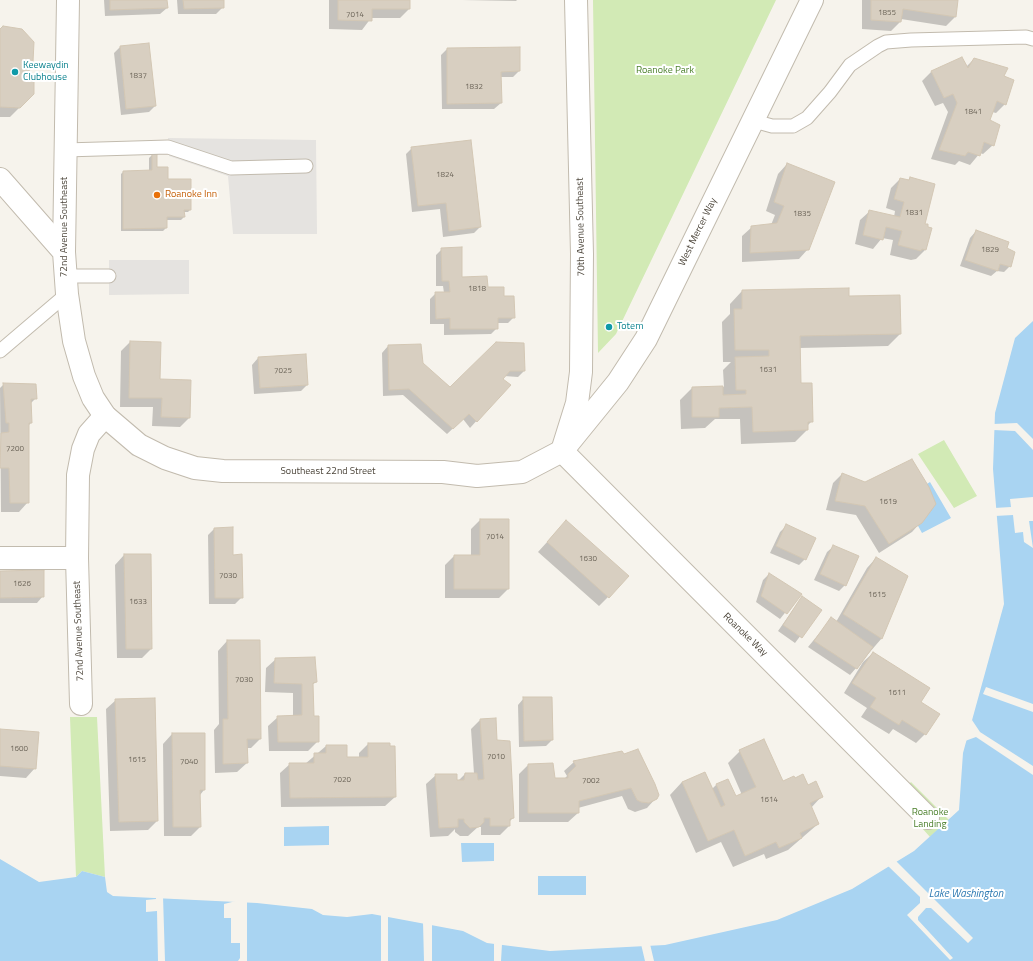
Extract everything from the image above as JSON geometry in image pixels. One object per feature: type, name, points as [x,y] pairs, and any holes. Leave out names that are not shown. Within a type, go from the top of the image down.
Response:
[{"type":"street","name":"72nd Avenue Southeast","points":[[68,0],[64,252],[66,285],[74,341],[84,376],[93,398],[104,416],[89,434],[83,449],[78,475],[77,558],[81,704]]},
{"type":"street","name":"70th Avenue Southeast","points":[[562,452],[577,403],[581,372],[582,254],[576,0]]},
{"type":"street","name":"West Mercer Way","points":[[562,452],[618,382],[646,339],[812,0]]},
{"type":"street","points":[[0,179],[64,252]]},
{"type":"street","name":"Southeast 22nd Street","points":[[104,416],[139,445],[165,458],[195,468],[223,471],[443,472],[476,476],[503,475],[522,472],[562,452]]},
{"type":"street","name":"Roanoke Way","points":[[562,452],[928,818]]},
{"type":"street","points":[[0,558],[77,558]]},
{"type":"lane","points":[[754,121],[772,126],[793,126],[807,118],[830,92],[850,64],[886,42],[1026,37],[1033,40]]},
{"type":"lane","points":[[65,150],[168,147],[231,168],[306,166]]},
{"type":"lane","points":[[0,352],[66,285],[109,276]]},
{"type":"green space","name":"Roanoke Park","points":[[593,0],[776,0],[616,334],[598,353]]},
{"type":"green space","points":[[944,440],[977,496],[954,508],[918,454]]},
{"type":"green space","points":[[70,717],[97,717],[105,877],[82,871],[76,877]]},
{"type":"green space","name":"Roanoke Landing","points":[[911,782],[949,820],[930,837],[895,798]]},
{"type":"shaded area","points":[[168,138],[316,140],[317,234],[233,234],[228,176],[169,156]]},
{"type":"shaded area","points":[[109,260],[189,260],[189,294],[109,295]]},
{"type":"water","name":"Lake Washington","points":[[1033,321],[1033,961],[0,961],[0,859],[39,882],[76,877],[82,871],[105,877],[107,892],[113,896],[257,903],[312,909],[323,915],[347,917],[372,914],[463,931],[487,943],[550,951],[665,945],[777,920],[852,889],[914,851],[959,810],[963,753],[1004,604],[993,469],[995,413],[1015,338]]},
{"type":"water","points":[[930,482],[951,518],[922,533],[903,499]]},
{"type":"water","points":[[329,826],[329,845],[284,846],[284,827]]},
{"type":"water","points":[[461,843],[494,843],[494,861],[462,862]]},
{"type":"water","points":[[538,876],[586,876],[586,895],[538,895]]},
{"type":"pier","points":[[1017,423],[1033,439],[1033,450],[1015,431],[993,430],[993,424]]},
{"type":"pier","points":[[1033,497],[1033,521],[1029,521],[1033,548],[1024,542],[1023,532],[1015,533],[1013,515],[995,516],[994,508],[1011,507],[1010,499]]},
{"type":"pier","points":[[986,687],[1033,704],[1033,712],[983,694]]},
{"type":"pier","points":[[972,720],[980,732],[1033,766],[1033,775],[976,737],[965,741],[969,725]]},
{"type":"pier","points":[[895,860],[973,938],[968,943],[931,908],[926,908],[918,917],[918,920],[953,958],[950,960],[907,915],[920,903],[920,897],[887,865]]},
{"type":"pier","points":[[156,896],[163,896],[165,961],[158,961],[157,911],[146,912],[146,900],[156,899]]},
{"type":"pier","points":[[247,900],[247,961],[238,961],[240,958],[240,943],[231,943],[231,918],[224,918],[224,904]]},
{"type":"pier","points":[[381,914],[388,915],[388,961],[381,961]]},
{"type":"pier","points":[[423,922],[432,923],[432,961],[424,961]]},
{"type":"pier","points":[[494,943],[502,944],[501,961],[494,961]]},
{"type":"pier","points":[[641,944],[650,944],[654,961],[645,961]]},
{"type":"building","points":[[110,0],[167,0],[168,8],[110,10]]},
{"type":"building","points":[[183,0],[224,0],[224,8],[184,9]]},
{"type":"building","points":[[338,0],[410,0],[410,9],[372,9],[372,21],[338,20]]},
{"type":"building","points":[[871,0],[958,0],[956,17],[903,9],[901,22],[871,20]]},
{"type":"building","name":"Keewaydin Clubhouse","points":[[3,26],[22,29],[34,42],[33,62],[26,67],[34,76],[34,94],[20,108],[0,107],[0,29]]},
{"type":"building","points":[[149,43],[156,106],[126,109],[120,46]]},
{"type":"building","points":[[520,47],[520,71],[501,72],[502,103],[447,104],[447,48]]},
{"type":"building","points":[[962,57],[968,68],[974,58],[1008,68],[1004,76],[1014,80],[1006,105],[997,101],[990,120],[1000,125],[994,146],[984,142],[980,156],[968,152],[965,156],[939,150],[957,103],[953,94],[944,98],[931,71]]},
{"type":"building","points":[[471,140],[481,227],[449,231],[446,203],[418,206],[411,147]]},
{"type":"building","name":"Roanoke Inn","points":[[152,154],[157,154],[157,167],[168,167],[168,179],[191,179],[191,210],[184,210],[185,217],[167,217],[167,228],[123,229],[123,171],[152,170]]},
{"type":"building","points":[[787,163],[835,182],[809,250],[750,253],[751,226],[777,223],[784,206],[774,202]]},
{"type":"building","points":[[910,177],[935,184],[925,224],[928,224],[928,227],[932,228],[926,250],[922,249],[921,251],[898,245],[902,231],[886,227],[883,240],[863,235],[869,210],[900,217],[904,202],[894,199],[900,178],[909,180]]},
{"type":"building","points":[[976,230],[1009,242],[1007,248],[1015,252],[1011,267],[1000,264],[998,271],[965,260]]},
{"type":"building","points":[[462,247],[462,277],[487,276],[488,287],[504,287],[504,296],[514,296],[515,318],[498,318],[498,329],[450,329],[450,318],[436,319],[435,292],[450,292],[449,281],[442,281],[441,248]]},
{"type":"building","points":[[849,288],[849,296],[900,295],[901,334],[800,336],[801,383],[812,383],[813,422],[808,422],[808,430],[753,432],[752,407],[719,408],[719,417],[692,417],[692,387],[723,386],[723,395],[746,394],[746,390],[736,390],[735,357],[769,356],[769,350],[735,350],[734,309],[742,309],[742,290]]},
{"type":"building","points":[[130,341],[161,342],[160,379],[191,380],[190,418],[161,417],[162,398],[129,398]]},
{"type":"building","points":[[496,342],[524,343],[525,371],[510,371],[503,379],[511,385],[477,422],[469,414],[453,429],[409,389],[389,390],[388,345],[421,344],[423,363],[450,387]]},
{"type":"building","points":[[306,354],[308,385],[260,388],[258,357]]},
{"type":"building","points":[[3,383],[36,384],[37,399],[31,399],[32,423],[29,423],[29,503],[10,503],[9,468],[0,468],[1,433],[9,432],[9,423],[6,423]]},
{"type":"building","points":[[912,459],[929,487],[936,504],[922,523],[889,544],[865,506],[835,501],[842,473],[865,482]]},
{"type":"building","points":[[480,519],[509,519],[509,589],[454,589],[454,555],[480,555]]},
{"type":"building","points":[[566,520],[629,576],[609,598],[547,542]]},
{"type":"building","points":[[786,524],[816,538],[806,560],[776,546]]},
{"type":"building","points":[[233,527],[233,555],[242,554],[243,598],[215,598],[214,528]]},
{"type":"building","points":[[833,545],[859,556],[846,586],[820,574]]},
{"type":"building","points":[[124,554],[151,554],[152,649],[126,649]]},
{"type":"building","points":[[876,557],[908,576],[882,639],[843,614]]},
{"type":"building","points":[[44,570],[44,597],[0,598],[0,571]]},
{"type":"building","points":[[769,573],[802,594],[787,614],[761,596]]},
{"type":"building","points":[[802,596],[822,610],[802,638],[783,625]]},
{"type":"building","points":[[831,617],[873,647],[857,669],[814,641]]},
{"type":"building","points":[[227,640],[260,640],[261,739],[247,739],[248,763],[223,764],[223,719],[228,719]]},
{"type":"building","points":[[873,652],[930,688],[921,702],[940,714],[926,735],[902,720],[899,725],[870,707],[876,698],[852,683]]},
{"type":"building","points":[[315,657],[317,682],[313,683],[314,716],[319,716],[319,742],[278,742],[277,716],[302,715],[302,684],[274,683],[275,658]]},
{"type":"building","points":[[523,697],[552,697],[553,740],[524,741]]},
{"type":"building","points":[[155,698],[158,821],[119,822],[115,699]]},
{"type":"building","points":[[496,718],[497,740],[510,741],[514,818],[510,819],[510,826],[490,826],[490,818],[484,818],[484,822],[479,827],[470,828],[464,822],[464,819],[458,819],[458,827],[439,828],[435,774],[457,774],[457,780],[464,780],[465,773],[477,773],[478,780],[484,779],[480,719]]},
{"type":"building","points":[[0,729],[39,732],[36,769],[0,766]]},
{"type":"building","points":[[172,733],[205,733],[205,790],[200,790],[201,827],[173,827]]},
{"type":"building","points":[[764,739],[783,781],[803,774],[808,785],[816,781],[823,797],[810,803],[819,824],[800,833],[802,838],[779,848],[776,842],[745,856],[734,830],[708,841],[682,782],[705,772],[721,807],[725,805],[716,784],[728,779],[736,796],[756,787],[739,750]]},
{"type":"building","points":[[368,743],[390,743],[390,746],[395,746],[396,797],[290,798],[289,763],[314,763],[314,753],[326,753],[326,745],[347,745],[347,757],[368,757]]},
{"type":"building","points":[[638,749],[655,784],[659,795],[657,799],[649,803],[641,802],[637,800],[631,788],[579,801],[579,813],[528,813],[528,764],[553,763],[555,778],[568,778],[568,774],[576,766],[573,761],[622,751],[624,754]]},
{"type":"place","name":"Keewaydin Clubhouse","points":[[15,72]]},
{"type":"place","name":"Roanoke Inn","points":[[157,195]]},
{"type":"place","name":"Totem","points":[[609,327]]}]
